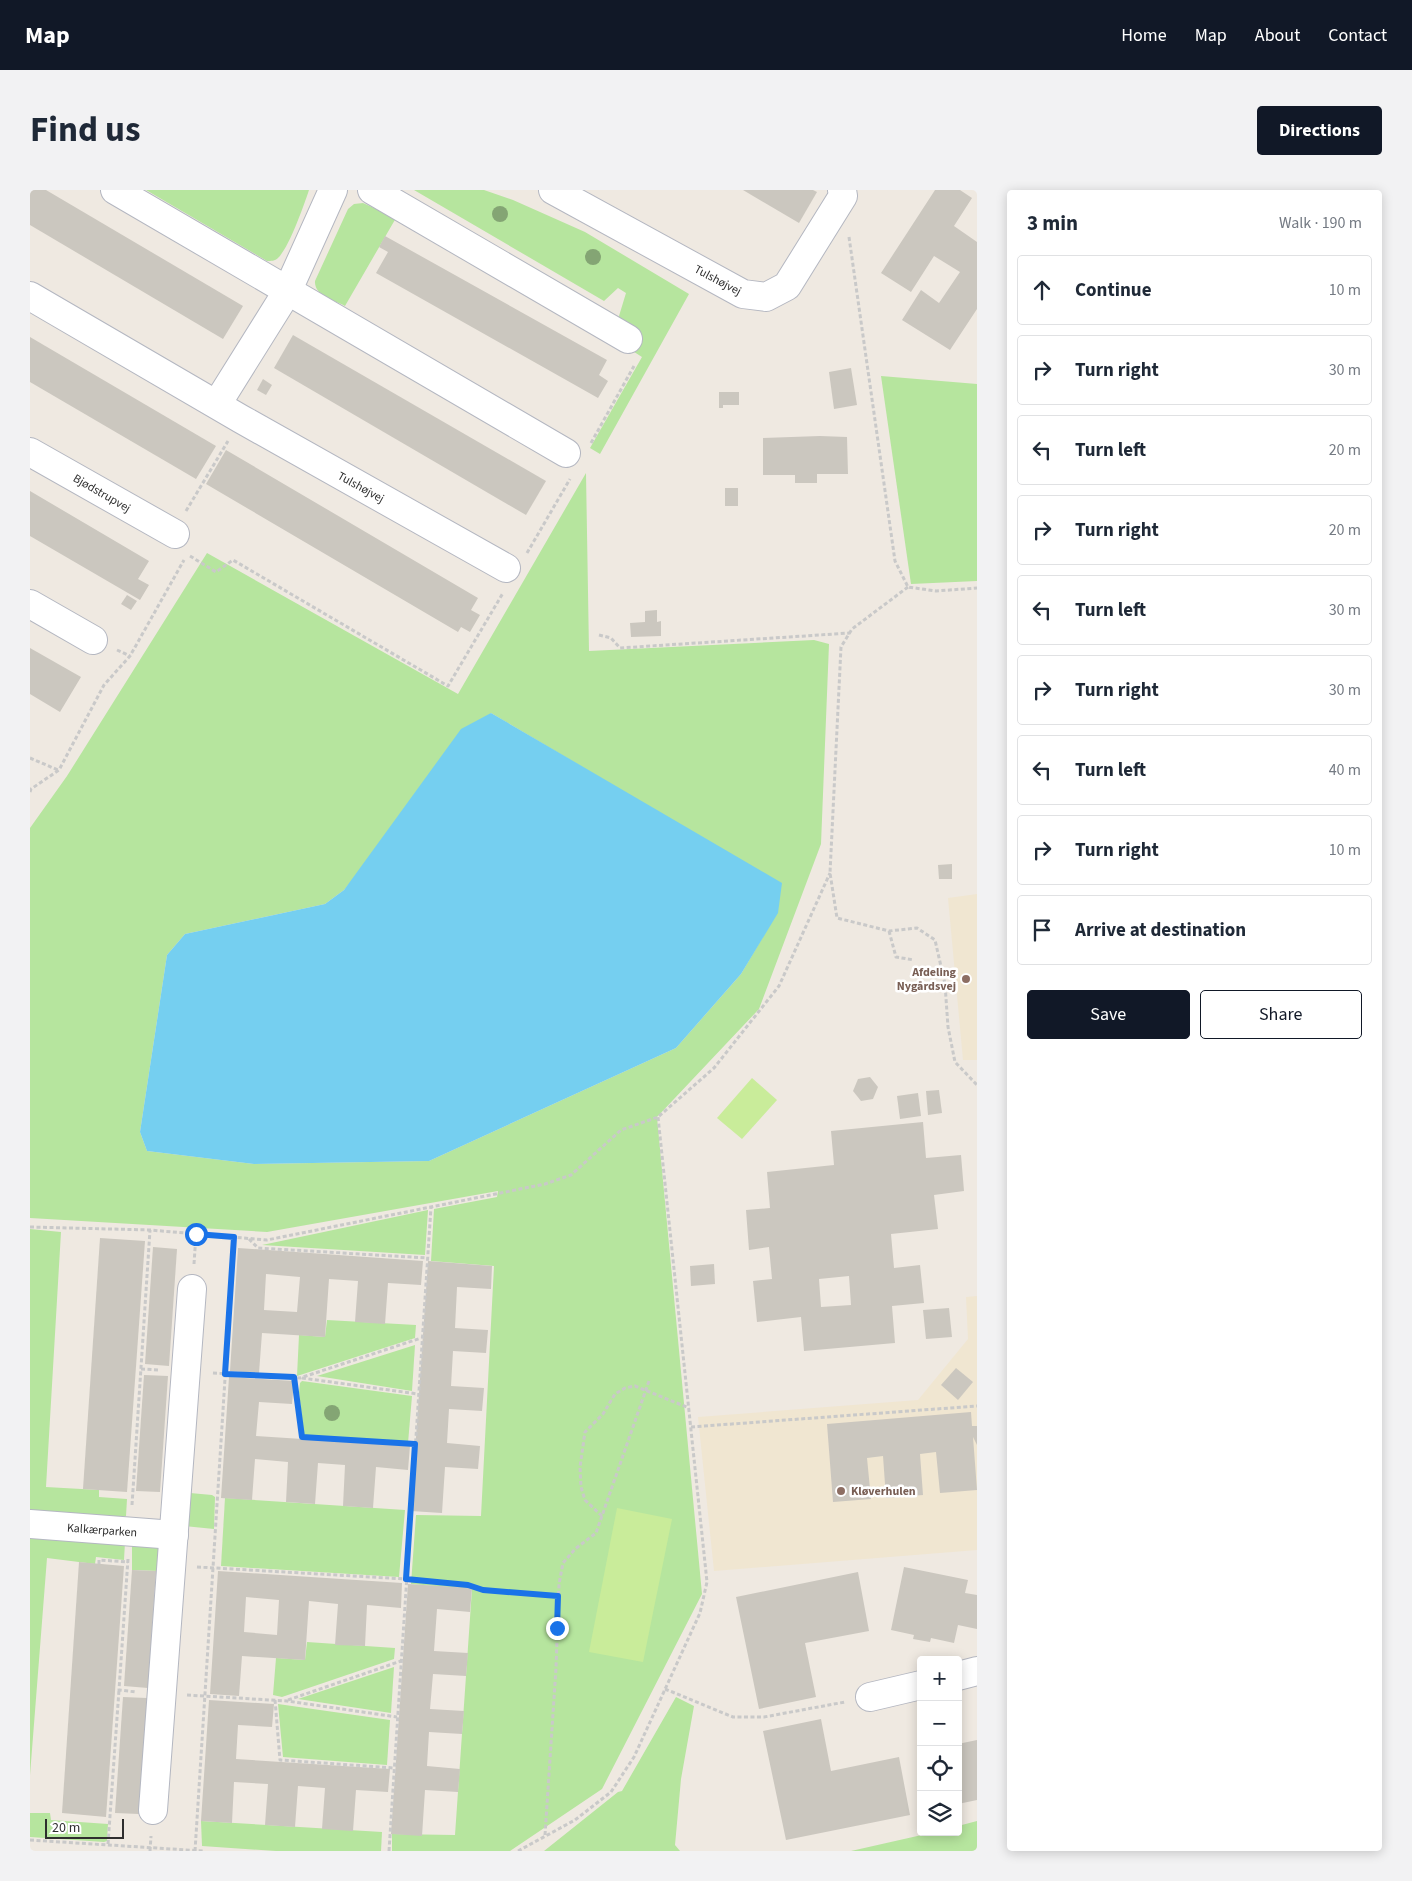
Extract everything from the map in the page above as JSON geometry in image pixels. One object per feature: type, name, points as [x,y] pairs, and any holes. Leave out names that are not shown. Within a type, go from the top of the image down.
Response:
[{"type":"street","points":[[115,190],[566,453]]},
{"type":"street","points":[[217,404],[287,292],[333,190]]},
{"type":"street","points":[[372,190],[628,339]]},
{"type":"street","name":"Tulshøjvej","points":[[553,190],[743,294],[766,298],[787,286],[843,193]]},
{"type":"street","name":"Tulshøjvej","points":[[30,296],[241,419],[506,568]]},
{"type":"street","name":"Bjødstrupvej","points":[[30,452],[174,534]]},
{"type":"street","points":[[30,604],[94,640]]},
{"type":"street","points":[[153,1810],[192,1289]]},
{"type":"street","name":"Kalkærparken","points":[[30,1524],[174,1535]]},
{"type":"street","points":[[962,1675],[977,1671]]},
{"type":"street","points":[[870,1697],[917,1686]]},
{"type":"path","points":[[843,193],[894,561],[908,587]]},
{"type":"path","points":[[188,508],[241,419]]},
{"type":"path","points":[[30,792],[31,789],[59,770],[104,685],[130,656],[187,554],[174,534]]},
{"type":"path","points":[[977,588],[936,591],[908,587],[850,632],[841,647],[830,873],[837,918],[889,931],[917,928],[935,940],[944,984],[948,1027],[955,1062],[977,1085]]},
{"type":"path","points":[[599,635],[611,638],[620,648],[850,632]]},
{"type":"path","points":[[30,758],[59,770]]},
{"type":"path","points":[[30,1227],[150,1230],[267,1240],[545,1184],[571,1175],[621,1130],[658,1117],[714,1068],[780,986],[830,873]]},
{"type":"path","points":[[889,931],[896,956],[914,960]]},
{"type":"path","points":[[518,1851],[574,1820],[611,1792],[634,1758],[666,1689],[700,1613],[707,1582],[658,1117]]},
{"type":"path","points":[[389,1851],[431,1207]]},
{"type":"path","points":[[130,1532],[150,1230]]},
{"type":"path","points":[[195,1850],[234,1237]]},
{"type":"path","points":[[248,1238],[258,1248],[427,1258]]},
{"type":"path","points":[[300,1378],[421,1338]]},
{"type":"path","points":[[186,1372],[294,1377],[418,1394]]},
{"type":"path","points":[[294,1377],[302,1437],[415,1444]]},
{"type":"path","points":[[545,1836],[556,1668],[558,1596],[563,1563],[574,1549],[596,1533],[649,1381]]},
{"type":"path","points":[[602,1516],[585,1500],[581,1487],[580,1466],[585,1432],[603,1414],[616,1394],[624,1388],[635,1386],[689,1408]]},
{"type":"path","points":[[691,1427],[977,1406]]},
{"type":"path","points":[[99,1564],[99,1560],[128,1562]]},
{"type":"path","points":[[213,1568],[406,1579],[468,1585],[483,1590],[558,1596]]},
{"type":"path","points":[[287,1701],[401,1661]]},
{"type":"path","points":[[666,1689],[733,1717],[764,1717],[870,1697]]},
{"type":"path","points":[[108,1845],[119,1690]]},
{"type":"path","points":[[206,1696],[287,1701],[398,1717]]},
{"type":"path","points":[[274,1700],[280,1760],[394,1768]]},
{"type":"path","points":[[30,1840],[203,1851]]},
{"type":"shaded area","name":"Afdeling Nygårdsvej","points":[[977,894],[977,1060],[963,1060],[948,898]]},
{"type":"shaded area","name":"Kløverhulen","points":[[977,1296],[977,1550],[714,1571],[698,1417],[918,1400],[968,1339],[966,1297]]},
{"type":"green space","points":[[146,190],[309,190],[287,245],[277,259],[267,261]]},
{"type":"green space","points":[[414,190],[484,190],[513,200],[585,232],[689,294],[600,454],[590,448],[642,357],[628,348],[619,316],[626,293],[618,288],[604,301]]},
{"type":"green space","points":[[363,203],[396,218],[345,306],[321,294],[315,281],[348,209],[354,204]]},
{"type":"green space","points":[[881,376],[977,384],[977,581],[911,584]]},
{"type":"green space","points":[[586,473],[589,651],[814,640],[829,644],[821,844],[759,1009],[657,1117],[702,1594],[602,1789],[510,1851],[392,1851],[392,1834],[455,1835],[472,1589],[411,1584],[416,1515],[481,1516],[494,1266],[431,1261],[434,1209],[497,1197],[498,1191],[267,1232],[30,1218],[30,828],[67,776],[207,553],[458,694]],"holes":[[[491,713],[626,793],[777,913],[741,974],[676,1048],[429,1161],[254,1164],[147,1151],[140,1132],[167,955],[185,934],[325,904],[344,890]]]},
{"type":"green space","points":[[752,1078],[777,1100],[742,1139],[717,1118]]},
{"type":"green space","points":[[428,1210],[425,1255],[262,1245]]},
{"type":"green space","points":[[30,1229],[61,1232],[46,1487],[99,1490],[99,1497],[127,1499],[126,1516],[123,1517],[30,1511]]},
{"type":"green space","points":[[327,1320],[416,1325],[415,1338],[297,1376],[299,1335],[325,1337]]},
{"type":"green space","points":[[415,1345],[412,1391],[317,1376]]},
{"type":"green space","points":[[302,1381],[412,1396],[408,1443],[304,1436],[299,1392]]},
{"type":"green space","points":[[190,1493],[212,1495],[215,1497],[214,1529],[184,1526]]},
{"type":"green space","points":[[225,1498],[405,1510],[399,1577],[221,1566]]},
{"type":"green space","points":[[617,1508],[672,1519],[643,1662],[589,1652]]},
{"type":"green space","points":[[30,1535],[125,1542],[124,1560],[96,1557],[95,1564],[47,1558],[30,1775]]},
{"type":"green space","points":[[132,1543],[155,1545],[159,1549],[159,1571],[132,1570]]},
{"type":"green space","points":[[307,1642],[395,1648],[394,1659],[282,1697],[273,1695],[276,1658],[305,1660]]},
{"type":"green space","points":[[394,1667],[391,1713],[298,1699]]},
{"type":"green space","points":[[676,1697],[694,1706],[681,1779],[675,1845],[680,1851],[544,1851],[618,1792],[622,1791]]},
{"type":"green space","points":[[278,1704],[390,1720],[387,1765],[283,1757]]},
{"type":"green space","points":[[30,1813],[50,1813],[51,1820],[108,1824],[107,1841],[30,1837]]},
{"type":"green space","points":[[201,1821],[382,1832],[381,1851],[276,1851],[202,1846]]},
{"type":"green space","points":[[977,1821],[977,1851],[851,1851],[917,1836],[962,1836],[962,1825]]},
{"type":"water","points":[[491,713],[782,883],[778,913],[741,974],[676,1048],[429,1161],[254,1164],[147,1151],[140,1132],[167,955],[185,934],[325,904],[344,890],[461,729]]},
{"type":"building","points":[[30,190],[46,190],[243,306],[223,339],[30,225]]},
{"type":"building","points":[[743,190],[813,190],[817,192],[799,223]]},
{"type":"building","points":[[935,190],[960,190],[972,198],[954,226],[977,242],[977,309],[950,350],[902,320],[921,290],[939,303],[960,272],[934,256],[911,292],[881,273]]},
{"type":"building","points":[[385,236],[607,360],[599,375],[608,381],[598,398],[376,273],[388,252],[379,247]]},
{"type":"building","points":[[293,335],[546,481],[526,515],[274,368]]},
{"type":"building","points":[[30,337],[216,446],[196,479],[30,382]]},
{"type":"building","points":[[851,368],[857,405],[834,409],[829,372]]},
{"type":"building","points":[[263,379],[272,385],[266,395],[257,390]]},
{"type":"building","points":[[719,392],[739,392],[739,405],[723,405],[723,408],[719,408]]},
{"type":"building","points":[[847,437],[848,474],[817,474],[817,483],[795,483],[795,475],[763,475],[763,438]]},
{"type":"building","points":[[226,450],[478,598],[471,610],[480,615],[470,632],[461,627],[458,632],[206,484]]},
{"type":"building","points":[[725,488],[738,488],[738,506],[725,506]]},
{"type":"building","points":[[30,491],[149,561],[138,579],[149,585],[140,600],[30,536]]},
{"type":"building","points":[[127,595],[137,601],[131,610],[121,604]]},
{"type":"building","points":[[657,610],[657,622],[661,621],[661,636],[631,637],[630,623],[645,622],[645,611]]},
{"type":"building","points":[[30,648],[81,677],[60,712],[30,694]]},
{"type":"building","points":[[952,864],[952,879],[939,879],[938,865]]},
{"type":"building","points":[[870,1077],[878,1087],[873,1099],[861,1101],[853,1091],[858,1079]]},
{"type":"building","points":[[939,1090],[942,1113],[928,1115],[926,1091]]},
{"type":"building","points":[[918,1093],[921,1116],[900,1119],[897,1096]]},
{"type":"building","points":[[923,1122],[926,1158],[961,1155],[964,1191],[934,1195],[938,1229],[891,1234],[894,1268],[920,1265],[924,1303],[892,1306],[895,1343],[804,1351],[801,1317],[757,1322],[753,1281],[772,1279],[769,1247],[749,1250],[746,1210],[770,1208],[767,1172],[834,1165],[831,1131]],"holes":[[[849,1276],[851,1305],[821,1307],[819,1279]]]},
{"type":"building","points":[[100,1238],[145,1241],[127,1492],[83,1489]]},
{"type":"building","points":[[153,1247],[177,1249],[169,1366],[145,1364]]},
{"type":"building","points":[[238,1248],[423,1261],[421,1285],[388,1283],[385,1324],[355,1322],[358,1281],[329,1279],[325,1337],[262,1333],[259,1373],[230,1371]],"holes":[[[266,1274],[300,1277],[297,1312],[264,1310]]]},
{"type":"building","points":[[428,1261],[492,1266],[491,1289],[457,1287],[455,1328],[488,1330],[486,1353],[453,1351],[451,1386],[484,1388],[482,1411],[449,1409],[447,1443],[480,1446],[478,1469],[445,1467],[442,1513],[411,1511]]},
{"type":"building","points":[[714,1264],[715,1284],[691,1286],[690,1266]]},
{"type":"building","points":[[949,1308],[952,1337],[926,1339],[923,1310]]},
{"type":"building","points":[[956,1368],[973,1382],[958,1400],[941,1385]]},
{"type":"building","points":[[144,1375],[168,1376],[160,1492],[136,1491]]},
{"type":"building","points":[[229,1377],[294,1381],[292,1404],[259,1402],[256,1436],[410,1446],[408,1470],[376,1467],[373,1508],[343,1506],[345,1465],[318,1463],[315,1504],[286,1502],[288,1462],[255,1459],[252,1500],[221,1498]]},
{"type":"building","points":[[971,1412],[972,1426],[977,1426],[977,1445],[973,1437],[977,1490],[940,1493],[936,1452],[920,1454],[923,1495],[886,1498],[883,1456],[867,1458],[871,1499],[833,1502],[827,1424]]},
{"type":"building","points":[[79,1562],[124,1566],[106,1817],[62,1813]]},
{"type":"building","points":[[904,1567],[968,1580],[965,1593],[977,1595],[977,1629],[958,1625],[954,1643],[931,1638],[930,1642],[913,1639],[914,1635],[891,1630]]},
{"type":"building","points":[[132,1570],[156,1571],[148,1688],[124,1686]]},
{"type":"building","points":[[218,1571],[402,1583],[401,1608],[367,1605],[365,1646],[335,1645],[338,1604],[309,1601],[305,1660],[242,1656],[239,1696],[210,1694]],"holes":[[[246,1597],[279,1600],[277,1635],[244,1632]]]},
{"type":"building","points":[[858,1572],[869,1631],[805,1643],[816,1697],[759,1709],[736,1597]]},
{"type":"building","points":[[408,1584],[472,1588],[470,1612],[437,1609],[434,1651],[468,1653],[466,1676],[433,1674],[430,1709],[464,1711],[462,1734],[429,1732],[427,1766],[460,1769],[458,1792],[425,1790],[422,1836],[391,1834]]},
{"type":"building","points":[[123,1697],[147,1698],[139,1814],[115,1813]]},
{"type":"building","points":[[209,1700],[274,1704],[272,1727],[238,1725],[236,1759],[390,1769],[388,1792],[356,1790],[353,1831],[322,1829],[325,1788],[298,1786],[295,1827],[265,1825],[268,1784],[234,1782],[232,1823],[201,1821]]},
{"type":"building","points":[[821,1719],[831,1771],[899,1757],[910,1815],[786,1840],[763,1731]]},
{"type":"building","points":[[977,1740],[977,1800],[962,1803],[962,1746],[962,1743]]},
{"type":"place","name":"Afdeling Nygårdsvej","points":[[966,979]]},
{"type":"place","name":"Kløverhulen","points":[[841,1491]]},
{"type":"route","points":[[196,1234],[234,1237],[225,1374],[294,1377],[302,1437],[415,1444],[406,1579],[468,1585],[483,1590],[558,1596],[557,1628]]}]
